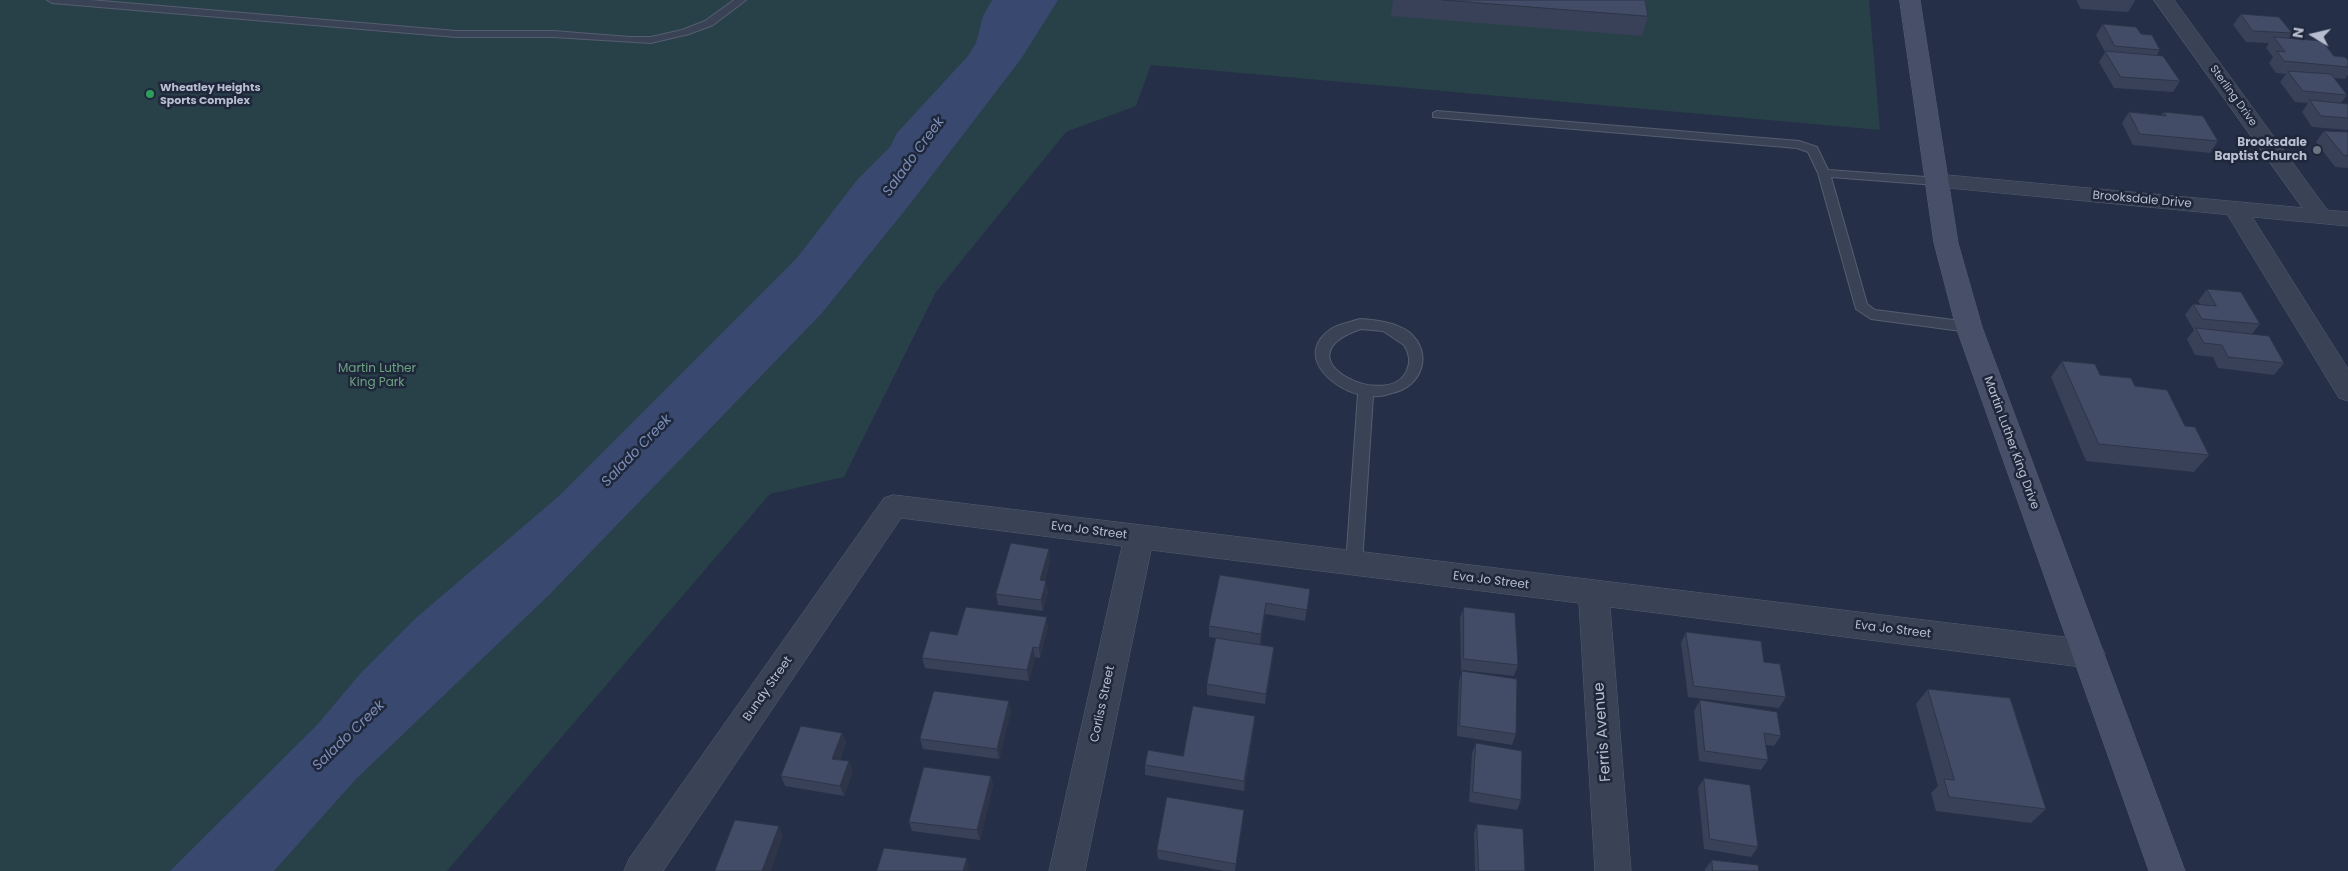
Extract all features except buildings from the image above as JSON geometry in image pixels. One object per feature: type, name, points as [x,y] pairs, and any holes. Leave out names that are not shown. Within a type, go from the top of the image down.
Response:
[{"type":"main road","name":"Martin Luther King Drive","points":[[1910,0],[1946,243],[1969,327],[2167,871]]},
{"type":"street","name":"Sterling Drive","points":[[2164,0],[2320,216]]},
{"type":"street","name":"Brooksdale Drive","points":[[1936,181],[2348,219]]},
{"type":"street","points":[[2236,209],[2348,391]]},
{"type":"street","name":"Eva Jo Street","points":[[894,506],[2089,654]]},
{"type":"street","name":"Bundy Street","points":[[642,871],[894,506]]},
{"type":"street","name":"Corliss Street","points":[[1067,871],[1139,537]]},
{"type":"street","name":"Ferris Avenue","points":[[1594,594],[1613,871]]},
{"type":"lane","points":[[52,0],[101,2],[447,33],[553,34],[644,40],[685,32],[709,23],[741,0]]},
{"type":"lane","points":[[1437,115],[1799,145],[1813,150],[1824,173],[1861,306],[1871,314],[1969,327]]},
{"type":"lane","points":[[1824,173],[1936,181]]},
{"type":"lane","points":[[1368,324],[1391,328],[1404,336],[1413,346],[1418,357],[1416,369],[1410,379],[1398,386],[1383,391],[1366,391],[1338,381],[1328,372],[1322,361],[1321,351],[1325,340],[1345,326],[1368,324]]},
{"type":"lane","points":[[1354,564],[1366,391]]},
{"type":"green space","name":"Martin Luther King Park","points":[[0,0],[1869,0],[1880,130],[1151,65],[1136,106],[1066,132],[936,292],[844,477],[770,494],[447,871],[0,871]]},
{"type":"water","name":"Salado Creek","points":[[992,0],[1058,0],[1021,59],[910,204],[822,313],[549,595],[356,779],[274,871],[170,871],[317,725],[360,674],[417,617],[559,496],[797,258],[857,180],[890,147],[897,133],[967,57],[976,43],[983,16]]},
{"type":"place","name":"Wheatley Heights Sports Complex","points":[[150,94]]},
{"type":"place","name":"Brooksdale Baptist Church","points":[[2317,150]]}]
